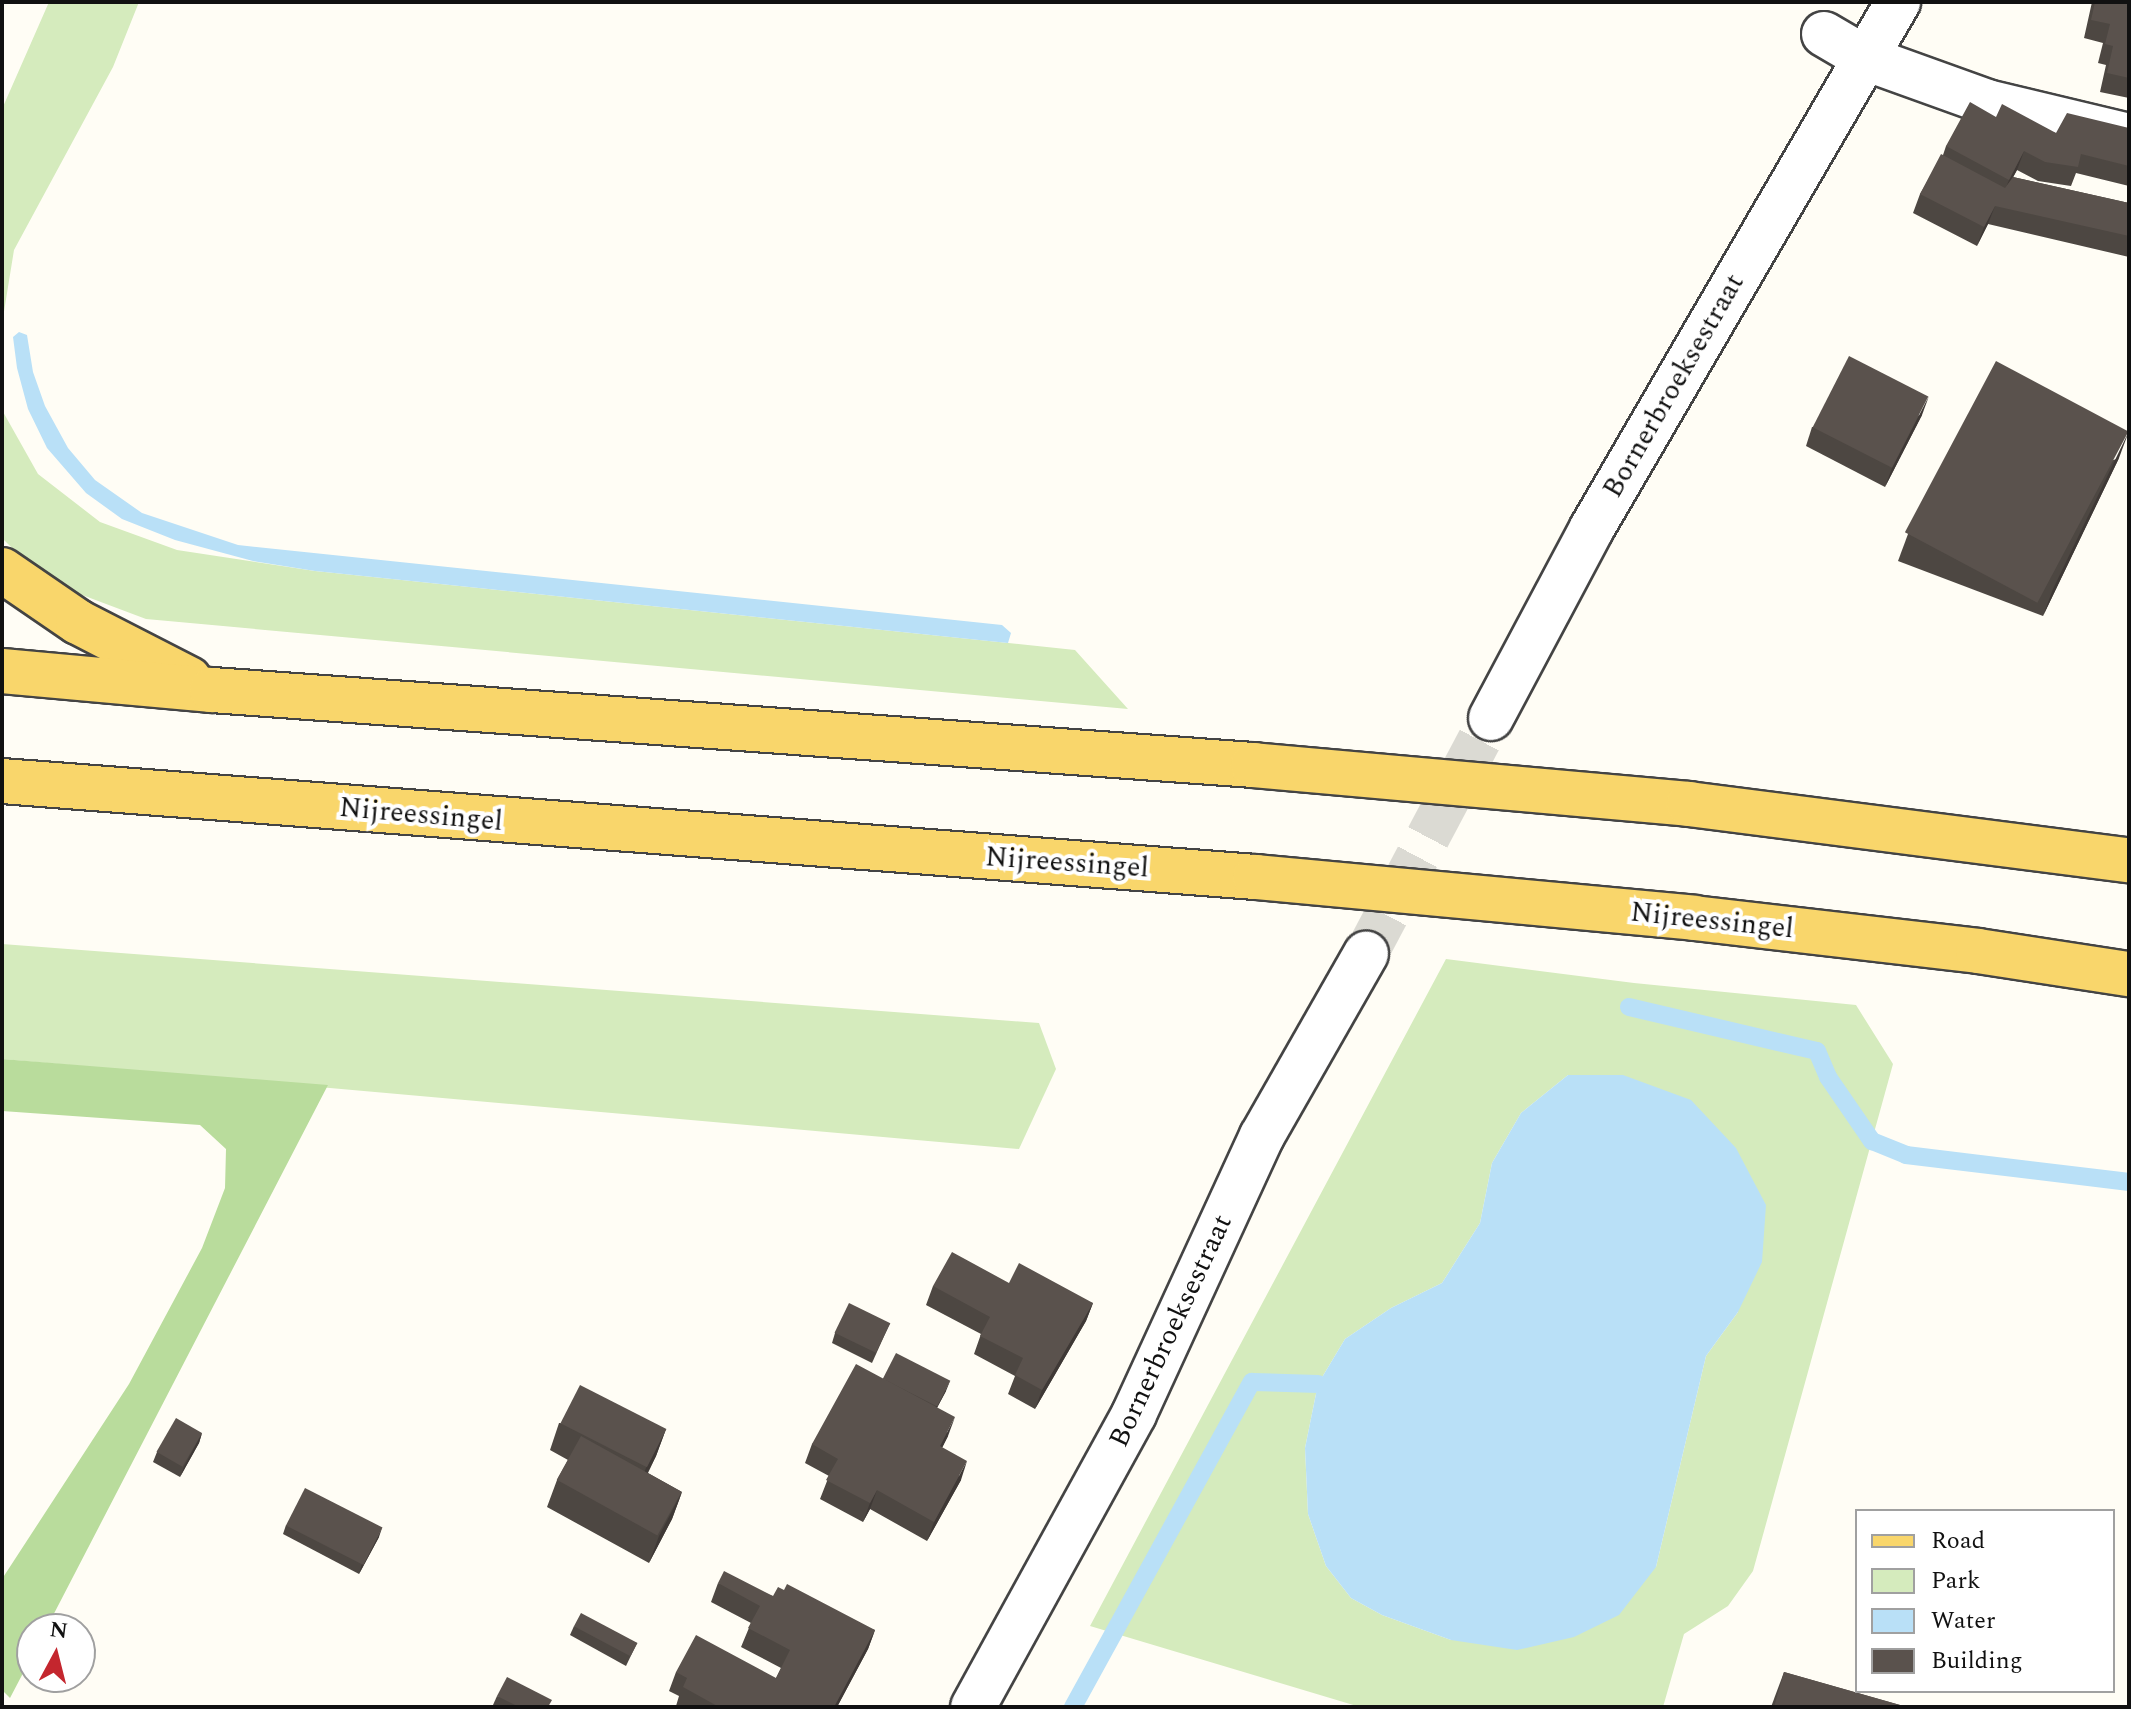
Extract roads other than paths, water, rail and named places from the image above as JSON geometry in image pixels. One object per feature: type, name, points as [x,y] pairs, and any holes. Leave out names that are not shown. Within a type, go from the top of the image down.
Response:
[{"type":"main road","points":[[2,570],[78,622],[212,690]]},
{"type":"main road","points":[[2,671],[212,690],[1253,765],[1689,804],[2129,860]]},
{"type":"main road","name":"Nijreessingel","points":[[2,781],[1286,880],[1694,918],[1978,951],[2129,974]]},
{"type":"street","name":"Bornerbroeksestraat","points":[[1491,718],[1592,528],[1898,2]]},
{"type":"street","points":[[1824,34],[1865,58],[1987,102],[2129,136]]},
{"type":"street","name":"Bornerbroeksestraat","points":[[973,1707],[1134,1414],[1262,1136],[1366,954]]},
{"type":"water","points":[[19,332],[27,335],[33,372],[45,406],[68,448],[95,480],[142,513],[238,545],[1002,625],[1011,633],[1008,643],[315,571],[253,561],[175,540],[122,519],[86,493],[47,448],[28,409],[17,368],[13,337]]},
{"type":"water","points":[[1568,1075],[1623,1075],[1691,1100],[1736,1148],[1766,1205],[1762,1262],[1738,1312],[1706,1356],[1656,1567],[1619,1615],[1574,1637],[1517,1650],[1451,1640],[1382,1615],[1351,1598],[1326,1566],[1308,1514],[1305,1448],[1318,1384],[1345,1339],[1391,1308],[1442,1283],[1480,1223],[1492,1163],[1521,1113]]},
{"type":"waterway","points":[[1629,1007],[1817,1051],[1828,1077],[1872,1141],[1906,1155],[2129,1182]]},
{"type":"waterway","points":[[1073,1707],[1252,1382],[1318,1384]]},
{"type":"tunnel","points":[[1366,954],[1491,718]]}]
